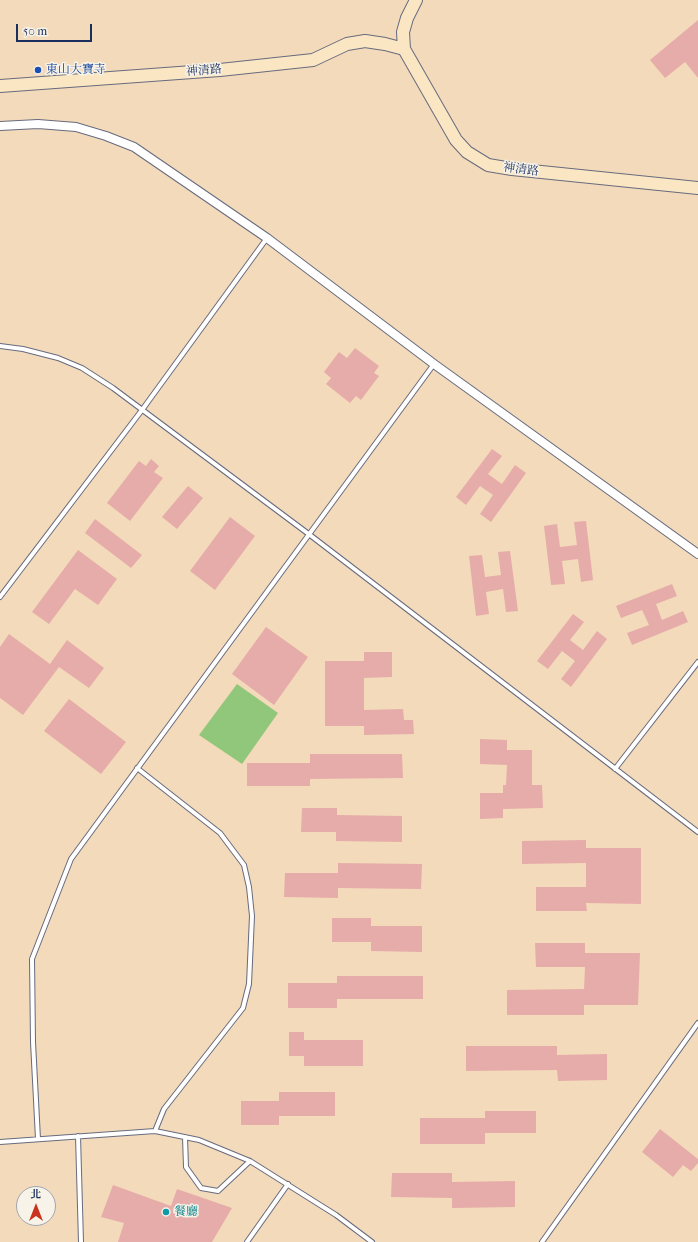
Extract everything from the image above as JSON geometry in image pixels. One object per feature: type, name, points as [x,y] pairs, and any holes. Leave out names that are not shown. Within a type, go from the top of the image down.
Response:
[{"type":"street","name":"神清路","points":[[416,0],[407,18],[403,32],[404,50],[456,140],[467,152],[488,165],[520,170],[698,188]]},
{"type":"street","name":"神清路","points":[[0,86],[220,70],[313,60],[347,44],[365,41],[385,44],[404,50]]},
{"type":"street","points":[[0,126],[38,124],[76,127],[106,136],[134,147],[267,238],[434,364],[698,554]]},
{"type":"lane","points":[[0,597],[142,410],[267,238]]},
{"type":"lane","points":[[0,346],[24,349],[58,358],[82,368],[113,388],[310,535],[698,832]]},
{"type":"lane","points":[[38,1139],[33,1042],[32,959],[71,859],[434,364]]},
{"type":"lane","points":[[616,769],[698,662]]},
{"type":"lane","points":[[137,768],[220,833],[244,865],[249,887],[252,916],[249,984],[243,1008],[164,1109],[155,1130]]},
{"type":"lane","points":[[542,1242],[698,1023]]},
{"type":"lane","points":[[0,1142],[155,1130],[185,1137],[210,1144],[250,1161],[336,1215],[372,1242]]},
{"type":"lane","points":[[78,1136],[81,1242]]},
{"type":"lane","points":[[185,1137],[186,1167],[201,1188],[218,1191],[250,1161]]},
{"type":"lane","points":[[247,1242],[288,1184]]},
{"type":"green space","points":[[237,684],[278,713],[242,764],[199,735]]},
{"type":"building","points":[[698,20],[698,78],[685,62],[665,78],[650,60]]},
{"type":"building","points":[[355,348],[379,366],[374,373],[379,376],[361,400],[356,396],[350,403],[326,384],[331,378],[324,372],[339,352],[347,358]]},
{"type":"building","points":[[492,449],[502,456],[488,474],[502,484],[515,465],[526,473],[491,522],[480,514],[493,495],[480,486],[466,505],[456,497]]},
{"type":"building","points":[[151,459],[159,466],[154,472],[163,478],[130,521],[107,503],[139,461],[146,466]]},
{"type":"building","points":[[188,486],[203,498],[177,529],[162,517]]},
{"type":"building","points":[[230,517],[255,536],[215,590],[190,571]]},
{"type":"building","points":[[95,519],[142,555],[131,568],[85,533]]},
{"type":"building","points":[[586,521],[593,580],[581,582],[578,559],[562,561],[565,584],[551,585],[544,526],[557,524],[560,547],[577,545],[574,522]]},
{"type":"building","points":[[78,550],[117,579],[98,605],[75,589],[49,624],[32,612]]},
{"type":"building","points":[[510,551],[518,611],[506,612],[503,589],[486,592],[489,614],[476,616],[469,556],[482,555],[485,577],[501,575],[498,552]]},
{"type":"building","points":[[672,584],[677,596],[656,604],[662,620],[683,611],[688,622],[632,645],[627,633],[649,625],[642,610],[621,618],[616,606]]},
{"type":"building","points":[[573,614],[584,622],[570,640],[583,650],[597,631],[607,639],[571,687],[561,679],[575,661],[562,651],[548,669],[537,661]]},
{"type":"building","points":[[266,627],[308,657],[274,705],[232,674]]},
{"type":"building","points":[[9,634],[50,664],[67,640],[104,668],[89,688],[59,667],[23,715],[0,698],[0,647]]},
{"type":"building","points":[[364,652],[392,652],[392,677],[364,678],[364,710],[403,709],[404,720],[413,720],[414,734],[364,735],[364,726],[325,726],[325,661],[364,661]]},
{"type":"building","points":[[69,699],[126,742],[101,774],[44,731]]},
{"type":"building","points":[[480,739],[507,740],[507,750],[532,750],[532,785],[542,785],[543,808],[503,809],[503,818],[480,819],[480,793],[503,793],[503,785],[506,785],[507,765],[480,764]]},
{"type":"building","points":[[310,754],[402,754],[403,778],[310,779],[310,786],[247,786],[247,763],[310,763]]},
{"type":"building","points":[[302,808],[337,808],[337,815],[402,816],[402,842],[336,841],[336,832],[301,832]]},
{"type":"building","points":[[586,840],[586,848],[641,848],[641,904],[586,903],[587,911],[536,911],[536,887],[586,887],[586,863],[522,864],[522,841]]},
{"type":"building","points":[[338,863],[422,864],[421,889],[338,888],[338,898],[284,897],[285,873],[338,873]]},
{"type":"building","points":[[332,918],[371,918],[371,926],[422,926],[422,952],[371,951],[371,942],[332,942]]},
{"type":"building","points":[[535,943],[585,943],[585,953],[640,953],[638,1005],[584,1005],[584,1015],[507,1015],[507,990],[584,989],[585,967],[536,967]]},
{"type":"building","points":[[337,976],[423,976],[423,999],[337,999],[337,1008],[288,1008],[288,983],[337,983]]},
{"type":"building","points":[[289,1032],[304,1032],[304,1040],[363,1040],[363,1066],[304,1066],[304,1056],[289,1056]]},
{"type":"building","points":[[466,1046],[557,1046],[557,1055],[607,1054],[607,1080],[558,1081],[557,1070],[466,1071]]},
{"type":"building","points":[[279,1092],[335,1092],[335,1116],[279,1116],[279,1125],[241,1125],[241,1101],[279,1101]]},
{"type":"building","points":[[485,1111],[536,1111],[536,1133],[485,1133],[485,1144],[420,1144],[420,1118],[485,1118]]},
{"type":"building","points":[[660,1129],[698,1159],[698,1163],[691,1171],[683,1165],[673,1177],[642,1152]]},
{"type":"building","points":[[392,1173],[452,1173],[452,1182],[515,1181],[515,1207],[452,1208],[452,1198],[391,1197]]},
{"type":"building","name":"餐廳","points":[[113,1185],[171,1206],[177,1189],[232,1208],[212,1242],[118,1242],[124,1223],[101,1217]]},
{"type":"place","name":"東山大寶寺","points":[[38,70]]},
{"type":"place","name":"餐廳","points":[[166,1212]]}]
